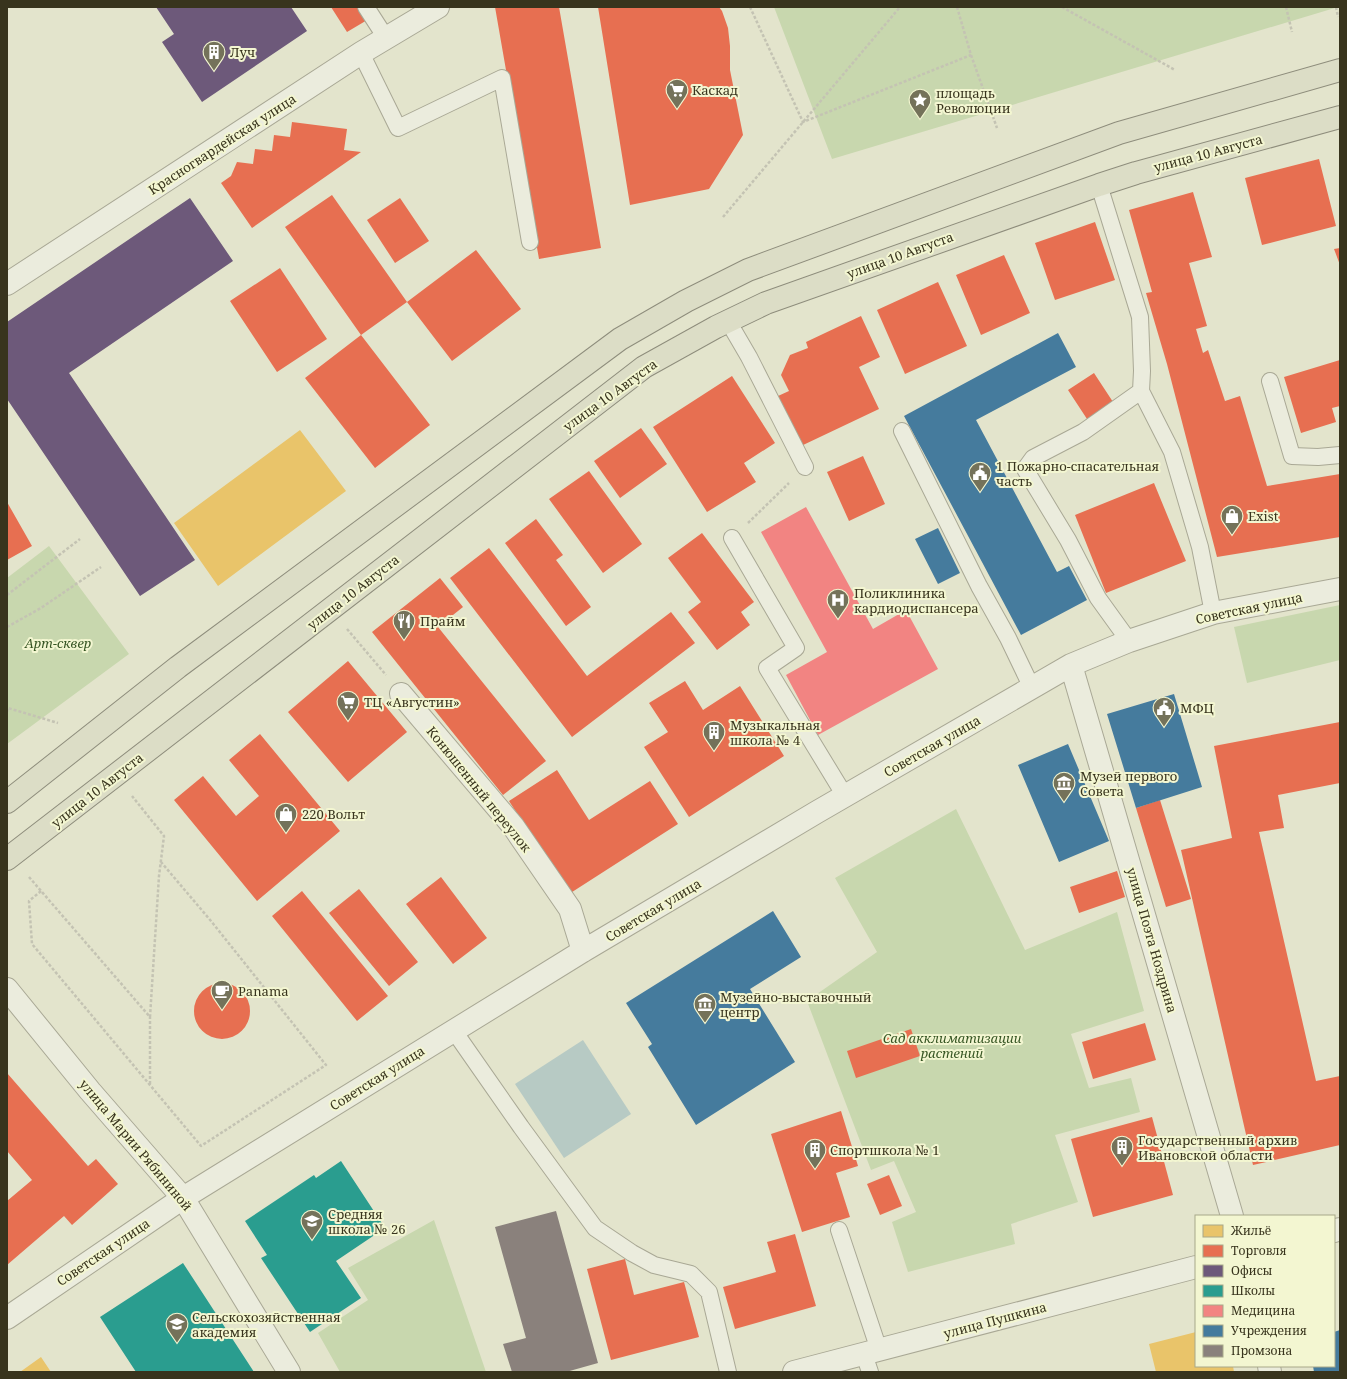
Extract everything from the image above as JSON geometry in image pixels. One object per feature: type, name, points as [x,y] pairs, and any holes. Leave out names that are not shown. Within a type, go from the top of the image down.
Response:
[{"type":"highway","points":[[7,802],[178,667],[620,339],[686,301],[748,270],[1119,133],[1340,70]]},
{"type":"highway","name":"улица 10 Августа","points":[[7,859],[644,367],[728,322],[766,304],[1099,185],[1136,173],[1340,117]]},
{"type":"street","name":"Красногвардейская улица","points":[[7,284],[361,53],[438,7]]},
{"type":"street","name":"Советская улица","points":[[7,1318],[183,1198],[583,951],[1071,665],[1129,641],[1212,613],[1340,589]]},
{"type":"street","name":"улица Поэта Ноздрина","points":[[1071,665],[1232,1215]]},
{"type":"street","name":"Конюшенный переулок","points":[[401,694],[513,826],[570,909],[583,951]]},
{"type":"street","name":"улица Марии Рябининой","points":[[7,989],[90,1090],[183,1198],[289,1372]]},
{"type":"street","name":"улица Пушкина","points":[[794,1372],[871,1359],[1195,1267]]},
{"type":"lane","points":[[366,7],[386,38]]},
{"type":"lane","points":[[361,53],[398,128],[502,78],[530,242]]},
{"type":"lane","points":[[1099,185],[1140,318],[1142,370],[1141,391],[1172,452],[1200,547],[1212,613]]},
{"type":"lane","points":[[728,322],[749,357],[805,467]]},
{"type":"lane","points":[[1270,381],[1292,456],[1318,457],[1340,455]]},
{"type":"lane","points":[[1129,641],[1098,598],[1068,540],[1025,469],[1033,458],[1083,432],[1141,391]]},
{"type":"lane","points":[[902,430],[979,586],[1008,638],[1032,688]]},
{"type":"lane","points":[[732,538],[796,648],[767,668],[846,796]]},
{"type":"lane","points":[[454,1031],[521,1128],[595,1228],[632,1253],[654,1265],[691,1274],[709,1292],[728,1372]]},
{"type":"lane","points":[[839,1230],[871,1359]]},
{"type":"path","points":[[750,7],[803,122]]},
{"type":"path","points":[[723,217],[900,7]]},
{"type":"path","points":[[957,7],[971,55],[997,128]]},
{"type":"path","points":[[1062,7],[1175,70]]},
{"type":"path","points":[[1286,7],[1292,32]]},
{"type":"path","points":[[1336,7],[1338,17]]},
{"type":"path","points":[[803,122],[971,55]]},
{"type":"path","points":[[732,538],[805,467]]},
{"type":"path","points":[[7,595],[80,539]]},
{"type":"path","points":[[7,627],[41,608],[101,567]]},
{"type":"path","points":[[347,629],[401,694]]},
{"type":"path","points":[[7,712],[8,707],[58,724]]},
{"type":"path","points":[[132,796],[164,836],[150,1017],[150,1085]]},
{"type":"path","points":[[41,891],[29,901],[32,944],[201,1146],[326,1065],[211,921],[161,862]]},
{"type":"path","points":[[29,876],[150,1017]]},
{"type":"green space","name":"площадь Революции","points":[[774,7],[1338,7],[832,159]]},
{"type":"green space","name":"Арт-сквер","points":[[49,546],[129,654],[7,744],[7,578]]},
{"type":"green space","points":[[1340,605],[1340,660],[1247,683],[1234,627]]},
{"type":"green space","name":"Сад акклиматизации растений","points":[[956,809],[1025,950],[1117,912],[1144,1011],[1071,1034],[1089,1088],[1131,1078],[1140,1112],[1055,1135],[1078,1202],[1011,1224],[1015,1244],[908,1272],[892,1222],[916,1212],[894,1161],[871,1170],[807,1001],[877,952],[835,878]]},
{"type":"green space","points":[[434,1220],[486,1372],[340,1372],[318,1333],[368,1300],[348,1268]]},
{"type":"shaded area","points":[[583,1040],[631,1114],[564,1158],[515,1084]]},
{"type":"building: Жильё","points":[[300,430],[346,491],[218,586],[174,523]]},
{"type":"building: Жильё","points":[[1195,1332],[1195,1367],[1233,1367],[1234,1372],[1156,1372],[1149,1344]]},
{"type":"building: Жильё","points":[[41,1357],[51,1372],[20,1372]]},
{"type":"building: Торговля","points":[[331,7],[375,7],[379,13],[347,32]]},
{"type":"building: Торговля","points":[[495,7],[559,7],[601,248],[539,259]]},
{"type":"building: Торговля","name":"Каскад","points":[[598,7],[719,7],[722,11],[728,28],[730,70],[743,135],[709,189],[630,205]]},
{"type":"building: Торговля","points":[[292,122],[347,129],[344,150],[361,152],[252,228],[221,183],[231,176],[237,162],[253,164],[255,149],[272,151],[274,135],[290,137]]},
{"type":"building: Торговля","points":[[1319,159],[1336,226],[1262,245],[1245,178]]},
{"type":"building: Торговля","points":[[1193,192],[1212,257],[1189,263],[1207,326],[1196,329],[1203,353],[1208,350],[1225,401],[1240,396],[1267,486],[1340,474],[1340,537],[1217,557],[1167,364],[1146,293],[1152,292],[1129,210]]},
{"type":"building: Торговля","points":[[332,195],[407,302],[361,335],[285,227]]},
{"type":"building: Торговля","points":[[400,198],[429,241],[395,263],[367,220]]},
{"type":"building: Торговля","points":[[1095,222],[1115,280],[1055,300],[1035,243]]},
{"type":"building: Торговля","points":[[1340,248],[1340,265],[1334,249]]},
{"type":"building: Торговля","points":[[476,250],[521,309],[452,361],[407,302]]},
{"type":"building: Торговля","points":[[1004,255],[1030,313],[981,335],[956,275]]},
{"type":"building: Торговля","points":[[280,268],[327,339],[277,372],[230,301]]},
{"type":"building: Торговля","points":[[938,282],[967,346],[905,374],[877,310]]},
{"type":"building: Торговля","points":[[861,316],[880,357],[859,367],[879,409],[801,446],[778,396],[789,391],[781,375],[790,355],[808,348],[806,342]]},
{"type":"building: Торговля","points":[[361,335],[430,425],[375,468],[305,378]]},
{"type":"building: Торговля","points":[[1340,360],[1340,406],[1332,408],[1336,422],[1301,433],[1284,377]]},
{"type":"building: Торговля","points":[[1094,373],[1113,402],[1087,419],[1068,390]]},
{"type":"building: Торговля","points":[[732,376],[775,443],[744,463],[756,482],[707,512],[653,427]]},
{"type":"building: Торговля","points":[[641,428],[667,464],[620,498],[594,461]]},
{"type":"building: Торговля","points":[[863,456],[885,504],[849,521],[827,472]]},
{"type":"building: Торговля","points":[[589,471],[642,544],[603,573],[549,499]]},
{"type":"building: Торговля","points":[[1154,483],[1186,561],[1106,593],[1075,515]]},
{"type":"building: Торговля","points":[[7,502],[32,546],[7,560]]},
{"type":"building: Торговля","points":[[536,519],[563,555],[556,560],[591,607],[566,626],[505,543]]},
{"type":"building: Торговля","points":[[702,533],[754,602],[741,612],[750,625],[717,650],[688,612],[701,602],[668,558]]},
{"type":"building: Торговля","points":[[489,548],[587,676],[671,612],[695,643],[572,737],[450,578]]},
{"type":"building: Торговля","points":[[440,578],[463,607],[438,627],[546,761],[503,795],[372,632]]},
{"type":"building: Торговля","name":"ТЦ «Августин»","points":[[348,661],[407,732],[348,782],[288,712]]},
{"type":"building: Торговля","name":"Музыкальная школа № 4","points":[[685,681],[703,710],[740,686],[784,756],[689,817],[644,747],[668,732],[649,703]]},
{"type":"building: Торговля","points":[[1340,722],[1340,783],[1278,795],[1284,828],[1259,832],[1316,1081],[1340,1076],[1340,1145],[1253,1165],[1181,850],[1232,838],[1214,746]]},
{"type":"building: Торговля","points":[[260,734],[340,831],[257,901],[174,800],[203,776],[236,816],[259,796],[229,760]]},
{"type":"building: Торговля","points":[[557,770],[589,820],[650,781],[678,824],[569,894],[509,801]]},
{"type":"building: Торговля","points":[[1160,800],[1191,899],[1166,907],[1136,808]]},
{"type":"building: Торговля","points":[[1117,871],[1125,897],[1079,913],[1070,887]]},
{"type":"building: Торговля","points":[[441,877],[487,938],[453,964],[406,904]]},
{"type":"building: Торговля","points":[[359,889],[418,962],[389,986],[329,913]]},
{"type":"building: Торговля","points":[[302,891],[388,996],[357,1021],[272,916]]},
{"type":"building: Торговля","points":[[222,983],[233,985],[242,991],[248,1000],[250,1011],[248,1022],[242,1031],[233,1037],[222,1039],[211,1037],[202,1031],[196,1022],[194,1011],[196,1000],[202,991],[211,985]]},
{"type":"building: Торговля","points":[[1145,1023],[1156,1060],[1093,1079],[1082,1042]]},
{"type":"building: Торговля","points":[[911,1029],[920,1056],[856,1078],[847,1051]]},
{"type":"building: Торговля","points":[[7,1073],[88,1166],[96,1159],[118,1184],[72,1225],[64,1216],[7,1265],[7,1201],[32,1180],[7,1151]]},
{"type":"building: Торговля","name":"Спортшкола № 1","points":[[841,1111],[858,1166],[836,1173],[850,1217],[802,1232],[771,1134]]},
{"type":"building: Торговля","name":"Государственный архив Ивановской области","points":[[1152,1117],[1173,1195],[1093,1217],[1071,1139]]},
{"type":"building: Торговля","points":[[889,1175],[902,1206],[880,1215],[867,1184]]},
{"type":"building: Торговля","points":[[795,1234],[816,1306],[735,1329],[723,1287],[776,1272],[767,1242]]},
{"type":"building: Торговля","points":[[625,1259],[634,1295],[684,1282],[699,1337],[611,1360],[587,1269]]},
{"type":"building: Офисы","name":"Луч","points":[[156,7],[291,7],[307,31],[202,102],[162,42],[174,34]]},
{"type":"building: Офисы","points":[[190,198],[233,261],[69,373],[195,560],[140,596],[7,399],[7,322]]},
{"type":"building: Школы","name":"Средняя школа № 26","points":[[341,1161],[385,1228],[336,1261],[361,1298],[310,1332],[261,1258],[267,1255],[245,1221],[314,1175],[316,1178]]},
{"type":"building: Школы","name":"Сельскохозяйственная академия","points":[[183,1263],[254,1372],[136,1372],[100,1317]]},
{"type":"building: Медицина","name":"Поликлиника кардиодиспансера","points":[[806,507],[873,629],[906,610],[938,669],[818,735],[786,675],[827,652],[761,532]]},
{"type":"building: Учреждения","name":"1 Пожарно-спасательная часть","points":[[1058,333],[1076,367],[976,420],[1057,572],[1069,566],[1087,600],[1021,635],[904,416]]},
{"type":"building: Учреждения","points":[[938,528],[960,573],[938,584],[915,539]]},
{"type":"building: Учреждения","points":[[1174,694],[1202,787],[1136,808],[1107,714]]},
{"type":"building: Учреждения","name":"Музей первого Совета","points":[[1068,744],[1109,841],[1059,862],[1018,765]]},
{"type":"building: Учреждения","name":"Музейно-выставочный центр","points":[[773,911],[801,957],[750,989],[795,1062],[696,1125],[648,1047],[652,1044],[626,1003]]},
{"type":"building: Учреждения","points":[[1340,1330],[1340,1372],[1314,1372],[1313,1367],[1335,1367],[1335,1332]]},
{"type":"building: Промзона","points":[[556,1211],[598,1363],[566,1372],[512,1372],[503,1344],[526,1338],[495,1227]]},
{"type":"place","name":"Луч","points":[[214,72]]},
{"type":"place","name":"Каскад","points":[[677,110]]},
{"type":"place","name":"площадь Революции","points":[[920,120]]},
{"type":"place","name":"1 Пожарно-спасательная часть","points":[[980,492]]},
{"type":"place","name":"Exist","points":[[1232,536]]},
{"type":"place","name":"Поликлиника кардиодиспансера","points":[[838,620]]},
{"type":"place","name":"Прайм","points":[[404,640]]},
{"type":"place","name":"ТЦ «Августин»","points":[[348,722]]},
{"type":"place","name":"МФЦ","points":[[1164,728]]},
{"type":"place","name":"Музыкальная школа № 4","points":[[714,752]]},
{"type":"place","name":"Музей первого Совета","points":[[1064,802]]},
{"type":"place","name":"220 Вольт","points":[[286,834]]},
{"type":"place","name":"Panama","points":[[222,1010]]},
{"type":"place","name":"Музейно-выставочный центр","points":[[705,1024]]},
{"type":"place","name":"Государственный архив Ивановской области","points":[[1122,1166]]},
{"type":"place","name":"Спортшкола № 1","points":[[815,1170]]},
{"type":"place","name":"Средняя школа № 26","points":[[312,1240]]},
{"type":"place","name":"Сельскохозяйственная академия","points":[[177,1344]]}]
